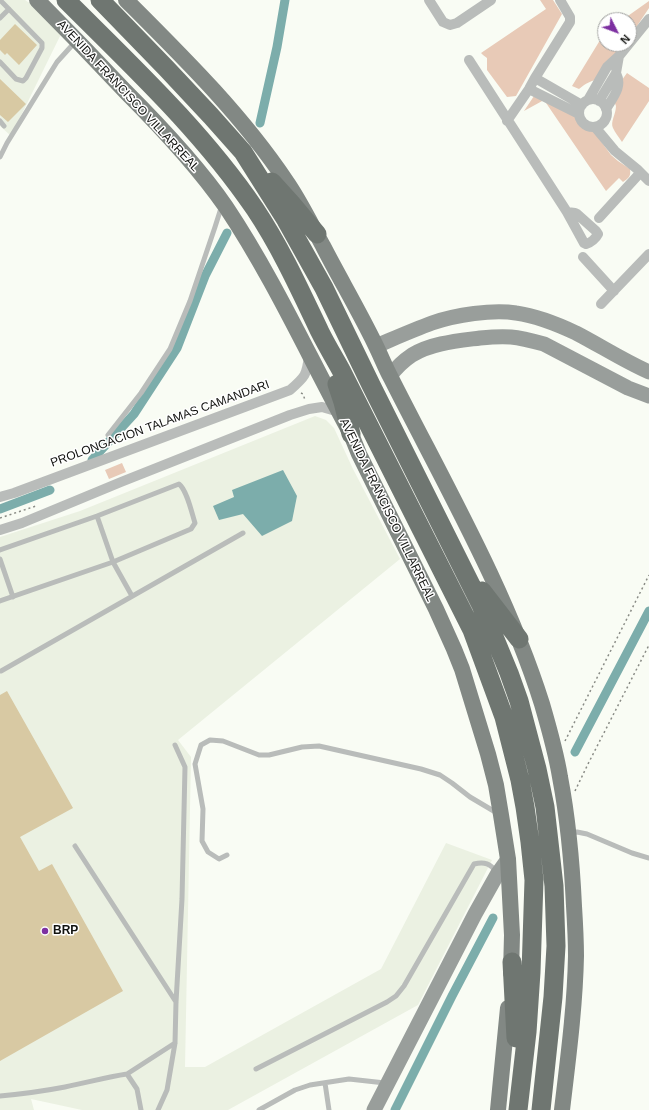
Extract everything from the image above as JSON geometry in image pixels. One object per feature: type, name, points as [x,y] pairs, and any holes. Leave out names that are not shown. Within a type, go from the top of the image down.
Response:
[{"type":"highway","name":"AVENIDA FRANCISCO VILLARREAL","points":[[66,0],[151,85],[193,130],[254,208],[296,281],[321,334],[342,372],[474,637],[504,717],[525,807],[534,880],[531,972],[527,1032],[518,1110]]},
{"type":"highway","points":[[100,0],[212,116],[243,152],[291,203],[316,234]]},
{"type":"highway","points":[[243,152],[286,220],[324,288],[481,605],[519,701],[537,769],[545,807],[554,886],[556,946],[554,997],[541,1110]]},
{"type":"highway","points":[[321,334],[343,402],[351,434]]},
{"type":"highway","points":[[452,548],[519,640]]},
{"type":"highway","points":[[512,962],[516,1054],[520,1089]]},
{"type":"main road","name":"AVENIDA FRANCISCO VILLARREAL","points":[[37,0],[185,154],[222,203],[256,255],[351,434],[359,454],[436,609],[462,669],[496,785],[508,858],[512,962],[498,1110]]},
{"type":"main road","points":[[126,0],[198,73],[249,131],[287,182],[376,346],[494,582],[532,672],[553,741],[565,804],[573,881],[576,954],[575,987],[562,1110]]},
{"type":"main road","points":[[376,346],[433,322],[462,315],[492,312],[515,312],[542,319],[576,333],[649,372]]},
{"type":"main road","points":[[390,376],[400,364],[412,355],[426,348],[446,342],[492,337],[510,337],[544,344],[628,388],[649,396]]},
{"type":"main road","points":[[374,1110],[471,921],[508,858]]},
{"type":"street","points":[[429,0],[443,22],[447,25],[454,25],[491,0]]},
{"type":"street","points":[[507,121],[529,89],[570,22],[570,17],[560,0]]},
{"type":"street","points":[[616,73],[619,79],[619,84],[606,109],[603,122],[595,127],[586,126],[582,123],[580,118],[583,106],[608,67],[619,56],[649,19]]},
{"type":"street","points":[[599,101],[616,73],[619,56]]},
{"type":"street","points":[[469,60],[567,212]]},
{"type":"street","points":[[535,78],[583,106]]},
{"type":"street","points":[[529,89],[583,106],[595,100],[599,101],[606,109]]},
{"type":"street","points":[[595,127],[615,151],[649,181]]},
{"type":"street","points":[[599,218],[640,173]]},
{"type":"street","points":[[601,304],[649,254]]},
{"type":"street","points":[[583,257],[614,291]]},
{"type":"street","name":"PROLONGACION TALAMAS CAMANDARI","points":[[0,497],[290,390],[302,379],[307,369],[309,355]]},
{"type":"street","points":[[0,530],[22,523],[290,415],[309,409],[322,407],[339,412]]},
{"type":"lane","points":[[0,0],[40,39],[42,43],[42,48],[23,81],[16,79],[0,62]]},
{"type":"lane","points":[[0,18],[9,9]]},
{"type":"lane","points":[[0,157],[7,143],[57,62],[77,40]]},
{"type":"lane","points":[[108,435],[141,393],[170,349],[190,301],[222,203]]},
{"type":"lane","points":[[0,550],[97,516],[179,484],[182,486],[195,523],[191,529],[113,562],[0,601]]},
{"type":"lane","points":[[97,516],[113,562],[132,596]]},
{"type":"lane","points":[[1,671],[243,533]]},
{"type":"lane","points":[[0,559],[13,597]]},
{"type":"lane","points":[[227,855],[219,859],[208,852],[202,841],[203,809],[195,764],[201,745],[210,740],[223,741],[259,755],[302,747],[319,746],[421,769],[440,775],[470,797],[501,815]]},
{"type":"lane","points":[[158,1110],[167,1090],[175,1043],[182,899],[185,767],[175,745]]},
{"type":"lane","points":[[185,767],[195,764]]},
{"type":"lane","points":[[569,834],[577,832],[587,834],[632,853],[649,858]]},
{"type":"lane","points":[[75,846],[176,1002]]},
{"type":"lane","points":[[256,1069],[380,1006],[396,996],[404,986],[474,864],[481,862],[492,866],[498,873]]},
{"type":"lane","points":[[0,1096],[65,1087],[127,1074],[175,1043]]},
{"type":"lane","points":[[127,1074],[136,1089],[141,1110]]},
{"type":"lane","points":[[259,1110],[295,1090],[324,1082],[349,1079],[388,1083]]},
{"type":"lane","points":[[324,1082],[329,1110]]},
{"type":"path","points":[[556,757],[649,575]]},
{"type":"path","points":[[565,804],[573,796],[649,645]]},
{"type":"shaded area","points":[[0,0],[25,0],[40,10],[63,30],[11,136],[0,126]]},
{"type":"shaded area","points":[[540,0],[553,0],[562,14],[516,96],[507,97],[487,70],[487,58],[481,53],[546,9]]},
{"type":"shaded area","points":[[649,1],[649,8],[637,26],[637,12],[633,12]]},
{"type":"shaded area","points":[[597,45],[597,52],[620,52],[601,79],[589,82],[579,89],[572,86]]},
{"type":"shaded area","points":[[627,73],[649,88],[649,101],[622,142],[612,126],[616,106],[611,95]]},
{"type":"shaded area","points":[[536,93],[576,115],[584,126],[592,129],[611,155],[630,169],[630,175],[628,178],[623,182],[619,178],[606,191],[544,100],[524,111]]},
{"type":"shaded area","points":[[315,416],[326,420],[334,428],[353,469],[400,559],[178,740],[191,757],[185,1067],[205,1067],[381,969],[446,843],[492,860],[418,1005],[228,1110],[82,1110],[31,1099],[34,1110],[0,1110],[0,537],[80,511]]},
{"type":"shaded area","points":[[122,463],[126,472],[109,479],[105,470]]},
{"type":"water","points":[[283,470],[297,496],[292,521],[262,536],[243,514],[219,520],[213,506],[234,497],[232,490]]},
{"type":"building","points":[[15,24],[37,45],[19,65],[7,53],[5,55],[0,50],[0,40]]},
{"type":"building","points":[[0,79],[26,104],[8,122],[0,115]]},
{"type":"building","name":"BRP","points":[[7,691],[73,808],[20,837],[39,871],[52,864],[123,991],[0,1061],[0,695]]},
{"type":"waterway","points":[[260,123],[277,47],[285,0]]},
{"type":"waterway","points":[[92,460],[134,414],[177,348],[205,276],[227,233]]},
{"type":"waterway","points":[[0,509],[50,490]]},
{"type":"waterway","points":[[575,752],[649,611]]},
{"type":"waterway","points":[[395,1110],[493,918]]},
{"type":"place","name":"BRP","points":[[45,931]]}]
